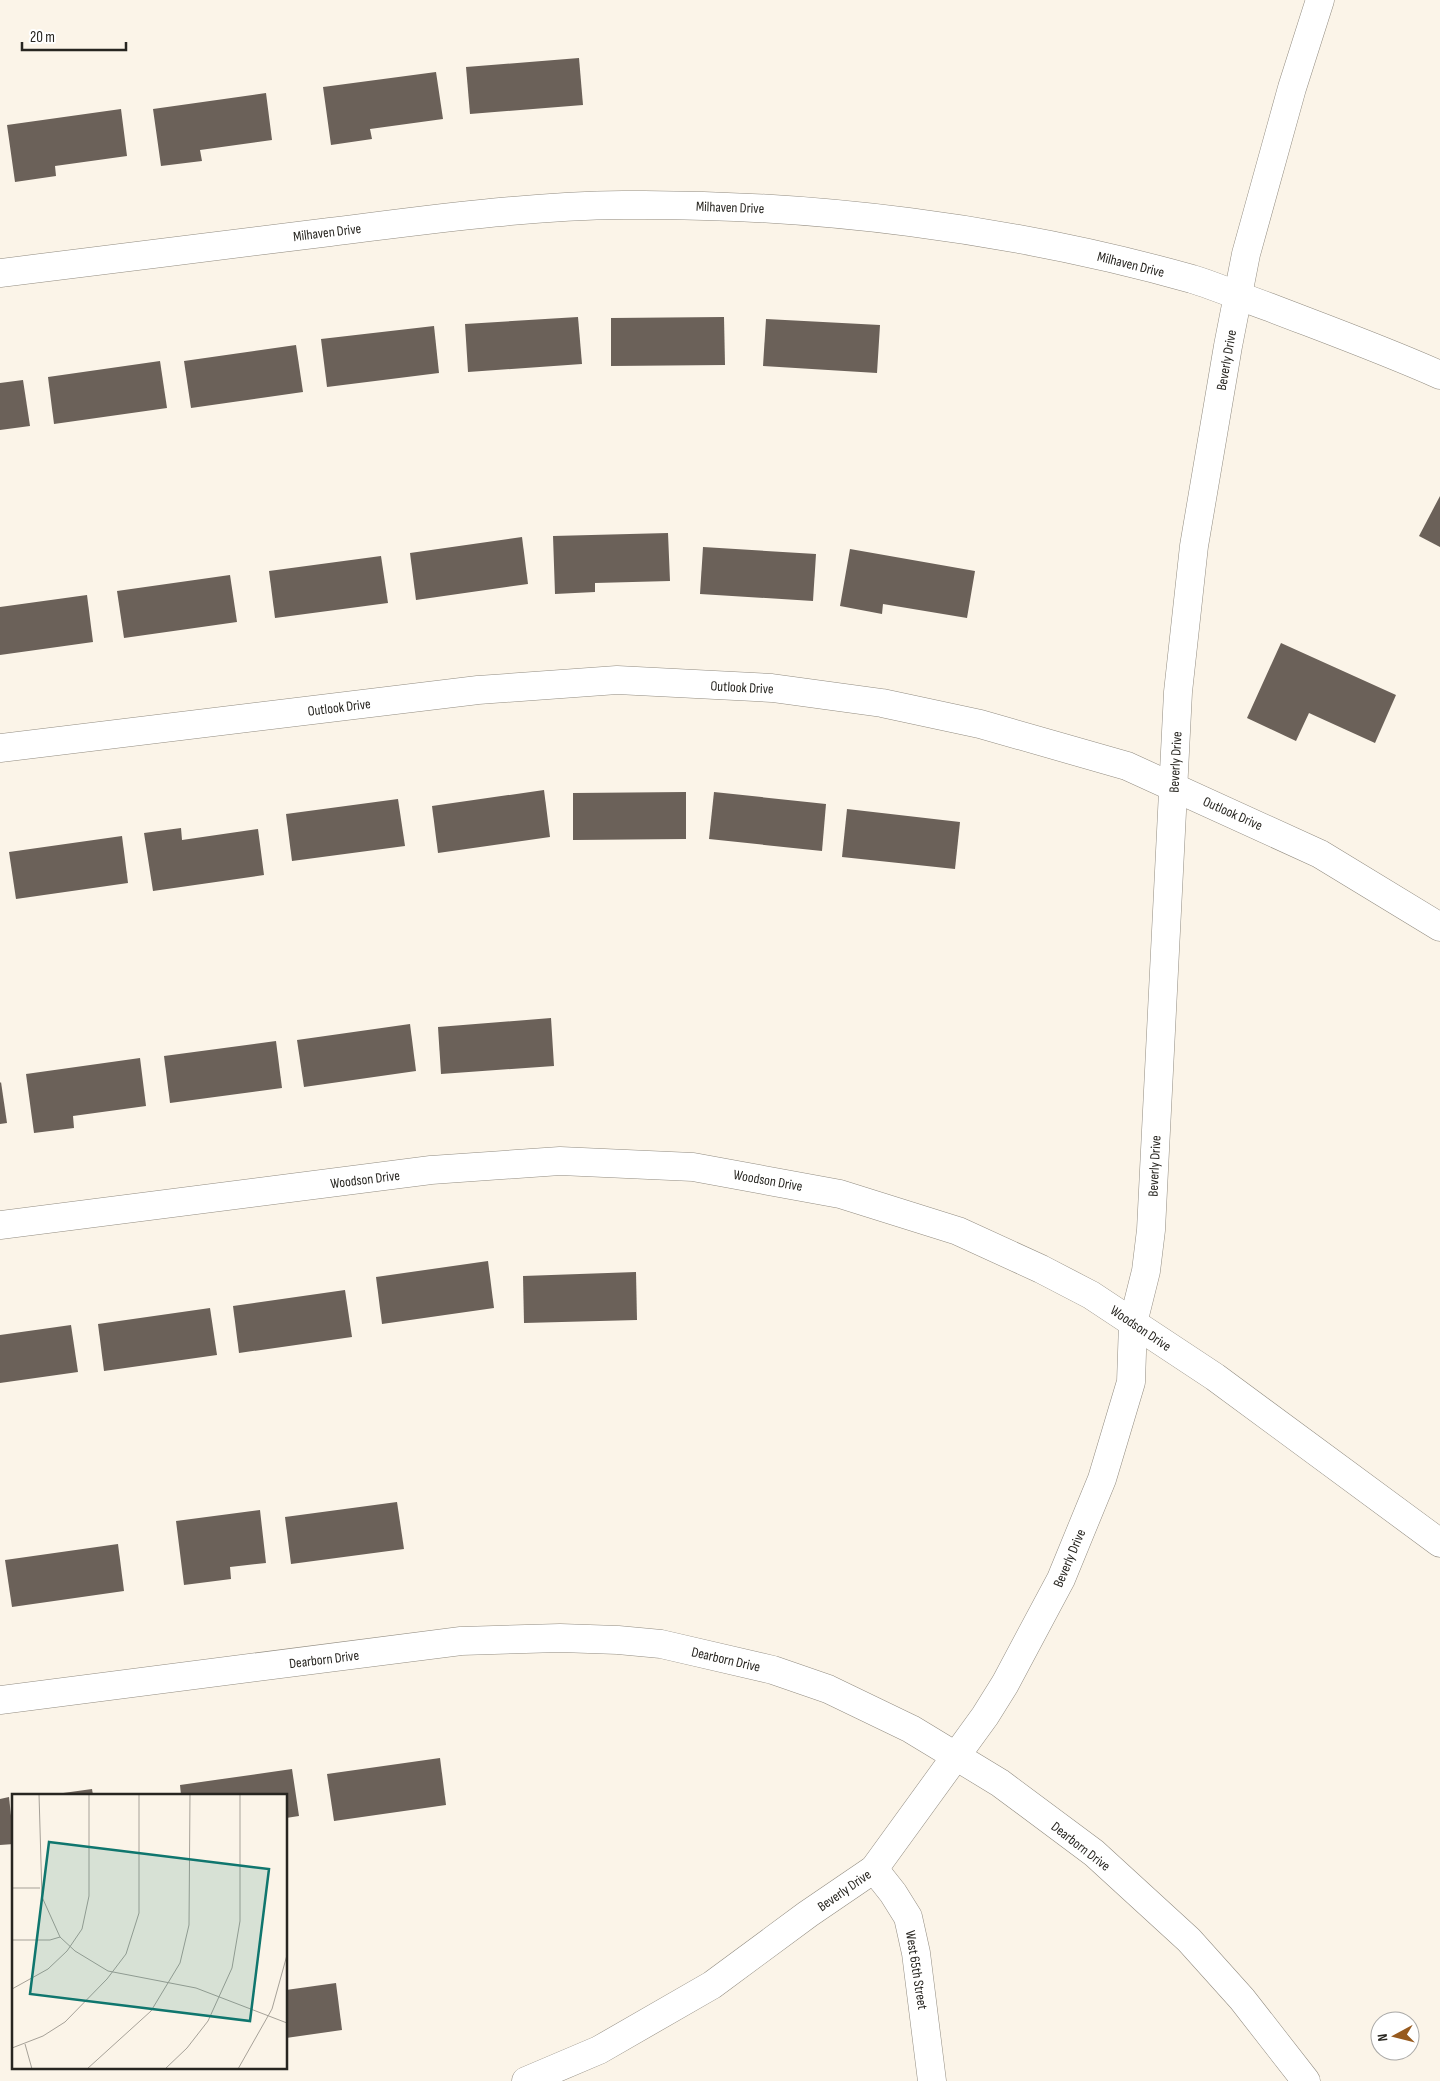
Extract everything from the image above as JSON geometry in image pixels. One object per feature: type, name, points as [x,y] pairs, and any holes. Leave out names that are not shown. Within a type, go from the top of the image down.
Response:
[{"type":"street","name":"Beverly Drive","points":[[526,2081],[599,2050],[712,1985],[808,1914],[874,1869],[985,1716],[1005,1684],[1061,1578],[1102,1479],[1131,1382],[1133,1323],[1146,1271],[1151,1230],[1178,692],[1194,546],[1228,346],[1246,254],[1292,88],[1320,0]]},
{"type":"street","name":"Milhaven Drive","points":[[0,273],[394,224],[519,211],[622,205],[749,207],[897,221],[979,232],[1076,251],[1195,280],[1374,346],[1440,375]]},
{"type":"street","name":"Outlook Drive","points":[[0,748],[478,690],[617,680],[772,688],[882,703],[980,724],[1118,763],[1320,854],[1440,927]]},
{"type":"street","name":"Woodson Drive","points":[[0,1225],[431,1170],[560,1160],[693,1167],[840,1194],[958,1231],[1041,1269],[1091,1295],[1214,1377],[1440,1543]]},
{"type":"street","name":"Dearborn Drive","points":[[0,1700],[461,1641],[560,1638],[661,1644],[782,1673],[828,1689],[911,1728],[1000,1784],[1094,1854],[1189,1940],[1242,1999],[1306,2081]]},
{"type":"street","name":"West 65th Street","points":[[874,1869],[893,1892],[908,1917],[916,1953],[932,2081]]},
{"type":"building","points":[[579,58],[583,105],[470,114],[466,67]]},
{"type":"building","points":[[436,72],[443,119],[370,129],[372,139],[331,145],[323,87]]},
{"type":"building","points":[[266,93],[272,140],[200,150],[202,161],[161,166],[153,109]]},
{"type":"building","points":[[121,109],[127,156],[55,166],[56,176],[15,182],[7,125]]},
{"type":"building","points":[[578,317],[582,364],[468,372],[465,324]]},
{"type":"building","points":[[724,317],[725,365],[611,366],[611,318]]},
{"type":"building","points":[[766,319],[880,325],[877,373],[763,366]]},
{"type":"building","points":[[434,326],[439,373],[327,387],[321,339]]},
{"type":"building","points":[[296,345],[303,392],[191,408],[184,361]]},
{"type":"building","points":[[160,361],[167,408],[54,424],[48,377]]},
{"type":"building","points":[[23,380],[30,426],[0,430],[0,383]]},
{"type":"building","points":[[1440,496],[1440,547],[1419,536]]},
{"type":"building","points":[[668,533],[670,581],[595,583],[595,592],[555,594],[553,536]]},
{"type":"building","points":[[522,537],[528,584],[416,600],[410,553]]},
{"type":"building","points":[[703,547],[816,554],[813,601],[700,594]]},
{"type":"building","points":[[850,549],[975,571],[967,618],[883,604],[882,614],[840,606]]},
{"type":"building","points":[[381,556],[388,603],[275,618],[269,571]]},
{"type":"building","points":[[230,575],[237,622],[124,638],[117,591]]},
{"type":"building","points":[[87,595],[93,642],[0,655],[0,607]]},
{"type":"building","points":[[1281,643],[1396,695],[1375,743],[1309,713],[1296,741],[1247,718]]},
{"type":"building","points":[[544,790],[550,837],[438,853],[432,806]]},
{"type":"building","points":[[686,792],[686,839],[573,840],[573,793]]},
{"type":"building","points":[[714,792],[826,804],[822,851],[709,839]]},
{"type":"building","points":[[398,799],[405,846],[292,861],[286,814]]},
{"type":"building","points":[[847,809],[960,822],[955,869],[842,857]]},
{"type":"building","points":[[181,828],[182,840],[258,829],[264,875],[153,891],[144,833]]},
{"type":"building","points":[[122,836],[128,883],[16,899],[9,852]]},
{"type":"building","points":[[551,1018],[554,1066],[441,1074],[438,1027]]},
{"type":"building","points":[[410,1024],[416,1071],[304,1087],[297,1040]]},
{"type":"building","points":[[276,1041],[282,1088],[170,1103],[164,1056]]},
{"type":"building","points":[[140,1058],[146,1106],[73,1116],[74,1128],[34,1133],[26,1074]]},
{"type":"building","points":[[0,1083],[7,1123],[0,1124]]},
{"type":"building","points":[[488,1261],[494,1308],[382,1324],[376,1277]]},
{"type":"building","points":[[636,1272],[637,1320],[524,1323],[523,1276]]},
{"type":"building","points":[[345,1290],[352,1337],[239,1353],[233,1306]]},
{"type":"building","points":[[210,1308],[217,1355],[104,1371],[98,1324]]},
{"type":"building","points":[[71,1325],[78,1372],[0,1383],[0,1335]]},
{"type":"building","points":[[397,1502],[404,1549],[291,1564],[285,1517]]},
{"type":"building","points":[[260,1510],[266,1563],[230,1567],[231,1579],[184,1585],[176,1521]]},
{"type":"building","points":[[118,1544],[124,1591],[12,1607],[5,1560]]},
{"type":"building","points":[[440,1758],[446,1805],[334,1821],[327,1774]]},
{"type":"building","points":[[292,1769],[299,1816],[288,1818],[288,1794],[181,1794],[180,1785]]},
{"type":"building","points":[[92,1789],[93,1794],[56,1794]]},
{"type":"building","points":[[9,1797],[12,1844],[0,1845],[0,1799]]},
{"type":"building","points":[[336,1983],[342,2030],[288,2038],[288,1990]]}]
